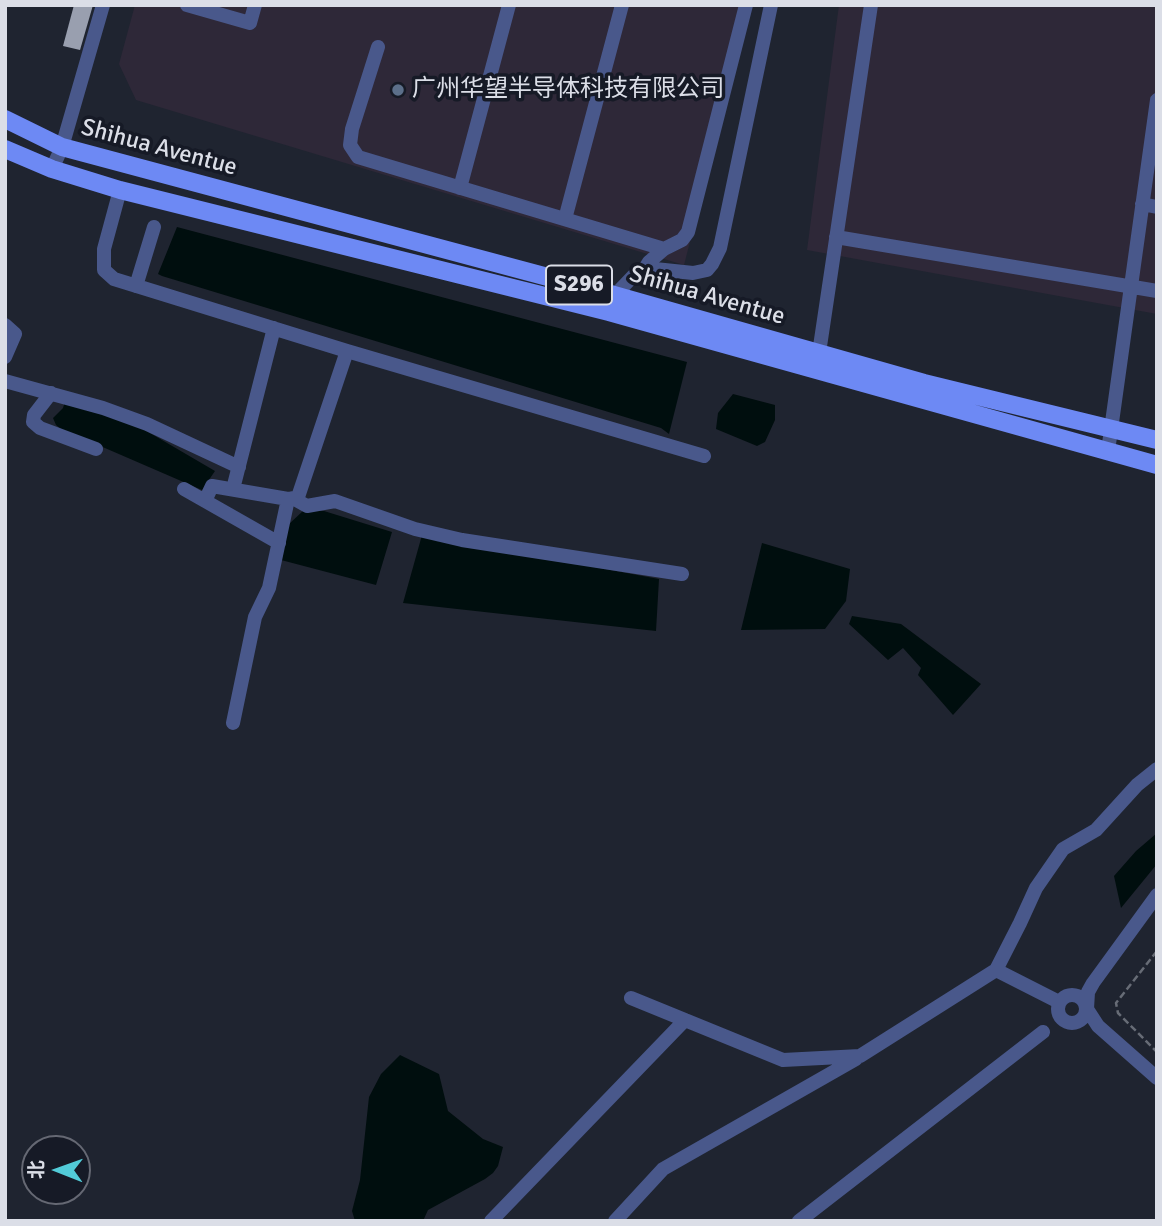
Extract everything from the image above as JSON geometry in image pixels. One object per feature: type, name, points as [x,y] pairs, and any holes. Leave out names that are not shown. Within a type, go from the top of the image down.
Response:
[{"type":"main road","name":"Shihua Aventue","points":[[5,119],[62,147],[612,304],[1157,465]]},
{"type":"main road","name":"Shihua Aventue","points":[[5,149],[52,169],[120,190],[819,353],[925,383],[1157,440]]},
{"type":"street","points":[[52,169],[62,147],[103,5]]},
{"type":"street","points":[[187,5],[250,23],[255,5]]},
{"type":"street","points":[[460,188],[509,5]]},
{"type":"street","points":[[565,219],[622,5]]},
{"type":"street","points":[[644,270],[664,249],[682,240],[688,232],[746,5]]},
{"type":"street","points":[[612,304],[639,270],[693,273],[707,270],[712,264],[720,248],[771,5]]},
{"type":"street","points":[[819,353],[871,5]]},
{"type":"street","points":[[378,47],[352,129],[351,145],[358,157],[664,249]]},
{"type":"street","points":[[1108,451],[1157,100]]},
{"type":"street","points":[[120,190],[104,249],[104,270],[114,279],[347,351],[705,456]]},
{"type":"street","points":[[1142,204],[1157,207]]},
{"type":"street","points":[[136,286],[154,228]]},
{"type":"street","points":[[836,237],[1157,291]]},
{"type":"street","points":[[5,325],[15,334],[5,357]]},
{"type":"street","points":[[233,489],[274,328]]},
{"type":"street","points":[[233,723],[255,617],[269,588],[293,498],[347,351]]},
{"type":"street","points":[[5,381],[103,408],[146,424],[239,467]]},
{"type":"street","points":[[51,393],[34,415],[33,422],[40,428],[96,449]]},
{"type":"street","points":[[205,501],[212,486],[293,498],[306,506],[335,501],[415,529],[462,540],[682,574]]},
{"type":"street","points":[[184,489],[279,543]]},
{"type":"street","points":[[615,1221],[663,1169],[860,1056],[996,970],[1035,888],[1063,849],[1096,830],[1137,785],[1157,769]]},
{"type":"street","points":[[1043,1032],[1083,1018],[1087,1009],[1088,992],[1093,983],[1157,895]]},
{"type":"street","points":[[996,970],[1062,1001],[1083,1000],[1098,1026],[1157,1078]]},
{"type":"street","points":[[799,1221],[1043,1032],[1062,1001],[1093,983]]},
{"type":"street","points":[[631,998],[782,1060],[860,1056]]},
{"type":"street","points":[[1062,1001],[1059,1016],[1072,1023],[1098,1026]]},
{"type":"street","points":[[491,1221],[685,1020]]},
{"type":"path","points":[[1157,951],[1115,1003],[1118,1013],[1157,1052]]},
{"type":"shaded area","points":[[135,5],[751,5],[684,265],[136,100],[119,64]]},
{"type":"shaded area","points":[[839,5],[1157,5],[1157,314],[807,250]]},
{"type":"shaded area","points":[[177,227],[687,362],[669,434],[661,428],[162,276],[158,274]]},
{"type":"shaded area","points":[[733,394],[775,405],[775,420],[765,442],[757,446],[716,429],[718,413]]},
{"type":"shaded area","points":[[66,398],[126,419],[215,471],[202,490],[61,429],[53,418],[63,408]]},
{"type":"shaded area","points":[[304,510],[324,511],[392,532],[376,585],[281,560],[288,525]]},
{"type":"shaded area","points":[[422,535],[659,579],[656,631],[403,603]]},
{"type":"shaded area","points":[[762,543],[850,569],[846,601],[825,629],[741,630]]},
{"type":"shaded area","points":[[852,616],[901,624],[981,684],[953,715],[918,675],[921,668],[903,648],[888,660],[849,624]]},
{"type":"shaded area","points":[[1157,833],[1157,864],[1121,908],[1114,876],[1136,851]]},
{"type":"shaded area","points":[[400,1055],[439,1074],[448,1111],[483,1139],[503,1147],[498,1166],[485,1179],[428,1210],[423,1221],[355,1221],[352,1211],[360,1180],[369,1097],[381,1074]]},
{"type":"building","points":[[74,5],[93,5],[80,50],[63,46]]},
{"type":"place","name":"广州华望半导体科技有限公司","points":[[398,90]]}]
